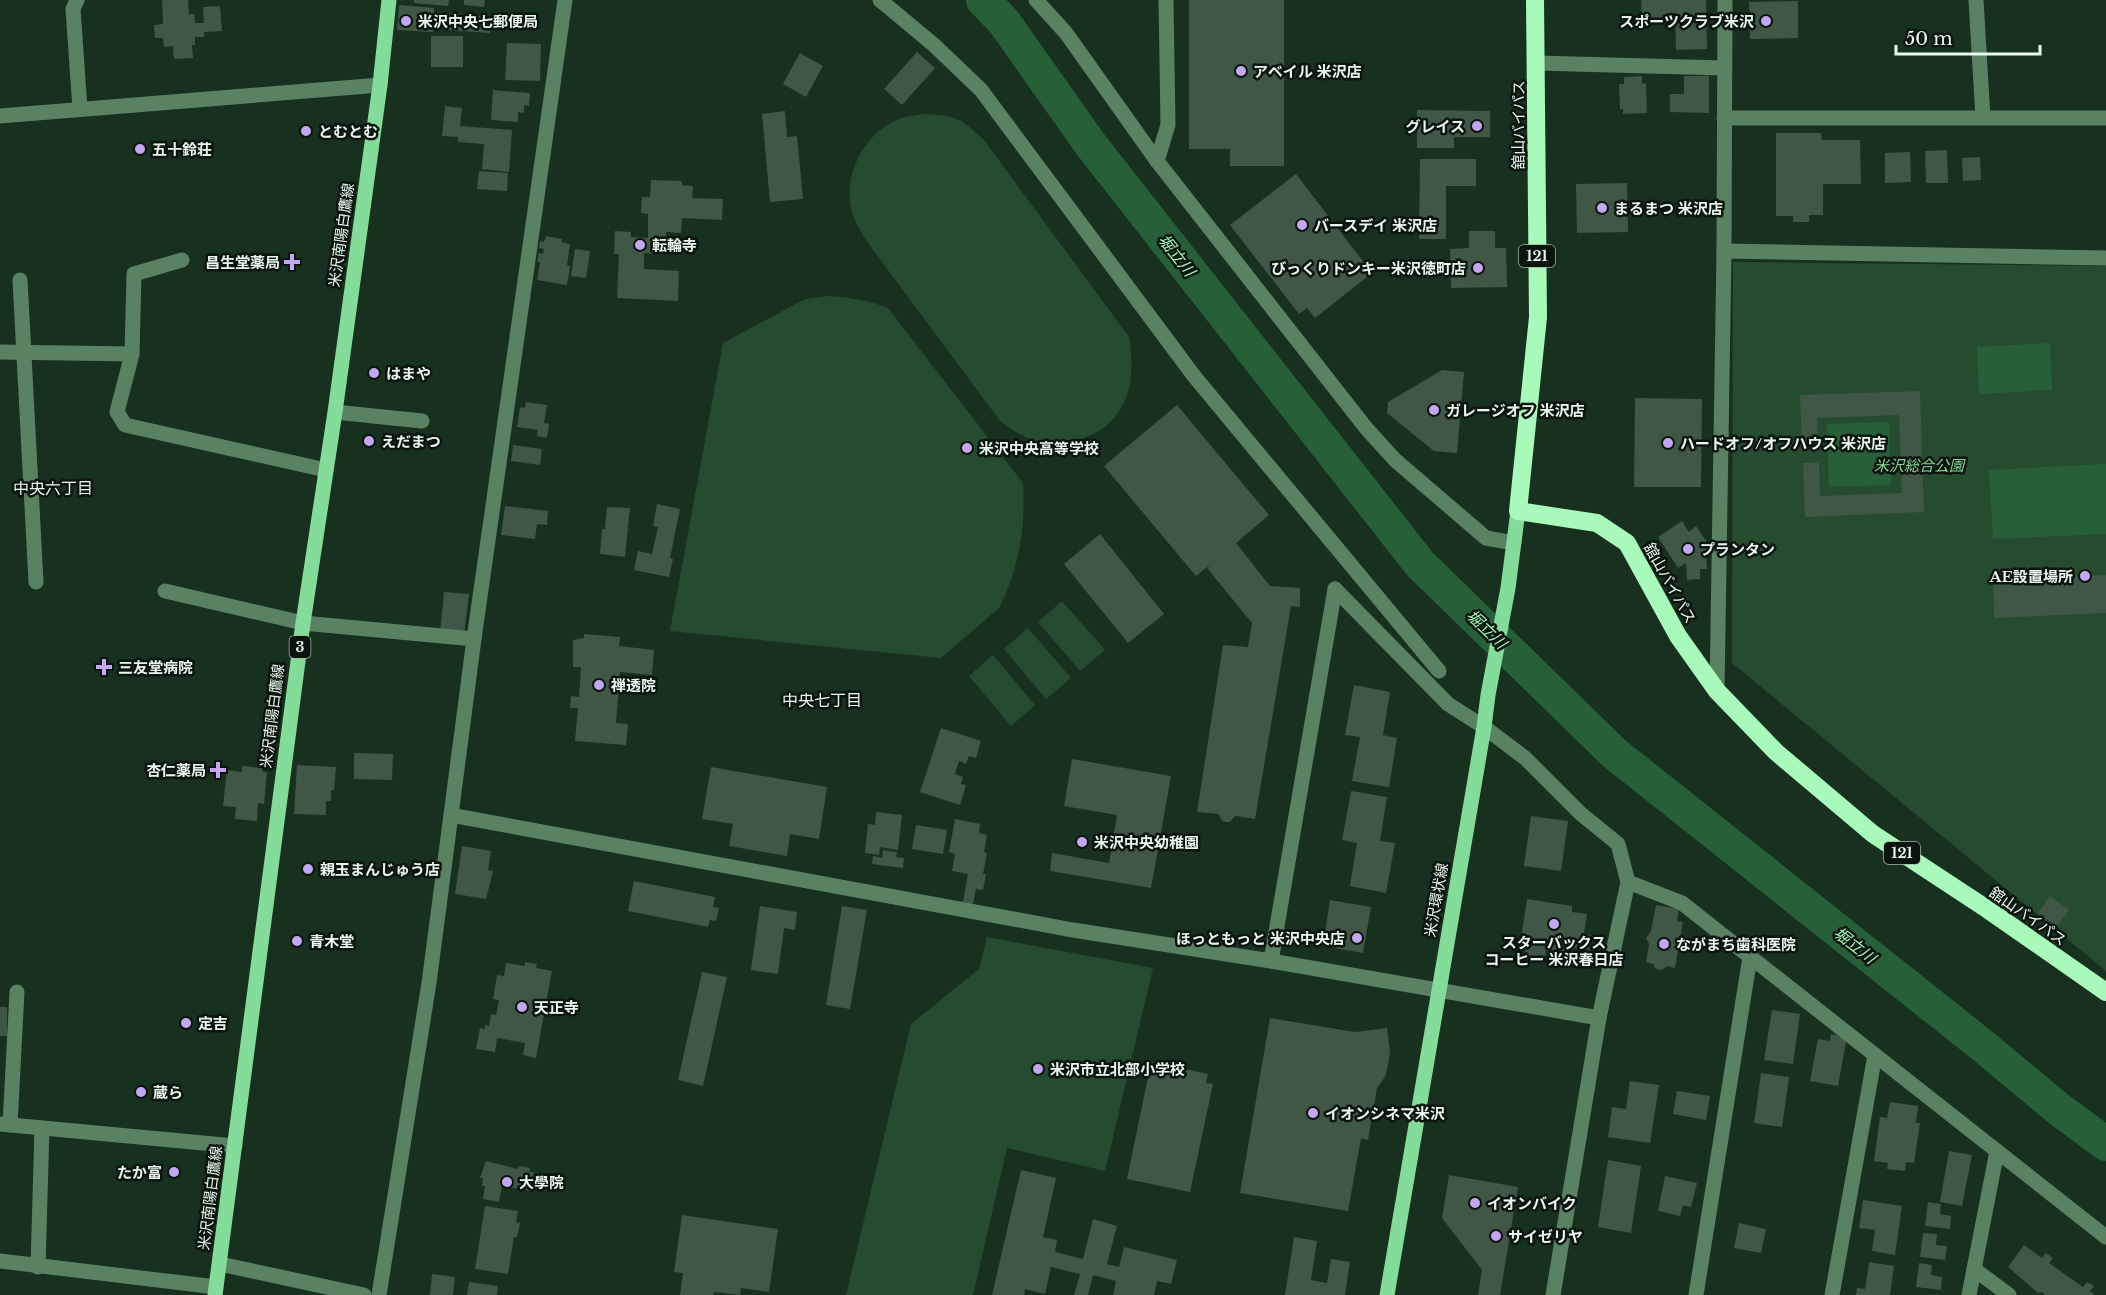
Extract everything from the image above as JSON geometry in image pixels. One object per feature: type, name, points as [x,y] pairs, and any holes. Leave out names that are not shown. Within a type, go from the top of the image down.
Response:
[{"type":"highway","name":"舘山バイパス","points":[[1535,0],[1538,318],[1518,511],[1597,523],[1627,543],[1678,636],[1717,691],[1776,752],[1873,834],[1988,909],[2106,992]]},
{"type":"main road","name":"米沢南陽白鷹線","points":[[215,1291],[303,623],[380,85],[389,0]]},
{"type":"main road","name":"米沢環状線","points":[[1387,1295],[1508,588],[1518,511]]},
{"type":"street","points":[[76,0],[73,9],[80,109]]},
{"type":"street","points":[[379,1295],[429,983],[474,639],[565,0]]},
{"type":"street","points":[[880,0],[934,45],[981,90],[1194,376],[1439,671]]},
{"type":"street","points":[[1036,0],[1066,33],[1157,161],[1366,428],[1395,460],[1486,537],[1514,543]]},
{"type":"street","points":[[1157,161],[1168,125],[1166,0]]},
{"type":"street","points":[[1717,691],[1724,251],[1725,0]]},
{"type":"street","points":[[1976,0],[1983,118]]},
{"type":"street","points":[[1536,63],[1724,68]]},
{"type":"street","points":[[0,116],[380,85]]},
{"type":"street","points":[[1725,118],[2106,118]]},
{"type":"street","points":[[1724,251],[2106,258]]},
{"type":"street","points":[[182,260],[134,274],[132,354],[117,412],[125,425],[326,470]]},
{"type":"street","points":[[20,280],[36,582]]},
{"type":"street","points":[[0,352],[132,354]]},
{"type":"street","points":[[335,412],[422,421]]},
{"type":"street","points":[[1271,961],[1335,590],[1448,704],[1484,727],[1525,758],[1580,813],[1618,844],[1628,882],[1599,1018],[1553,1295]]},
{"type":"street","points":[[165,591],[303,623],[474,639]]},
{"type":"street","points":[[451,815],[1073,930],[1271,961],[1599,1018]]},
{"type":"street","points":[[1628,882],[1682,903],[2106,1237]]},
{"type":"street","points":[[1696,1295],[1750,957]]},
{"type":"street","points":[[17,992],[5,1125],[235,1146]]},
{"type":"street","points":[[1832,1295],[1875,1055]]},
{"type":"street","points":[[38,1267],[42,1128]]},
{"type":"street","points":[[1969,1295],[1996,1151]]},
{"type":"street","points":[[0,1260],[215,1291]]},
{"type":"street","points":[[220,1264],[364,1295]]},
{"type":"street","points":[[1974,1269],[2009,1295]]},
{"type":"green space","points":[[923,114],[943,115],[957,119],[984,140],[1129,337],[1132,369],[1128,392],[1119,412],[1100,430],[1076,441],[1049,443],[1026,438],[1000,421],[865,239],[854,218],[850,203],[850,187],[858,157],[878,132],[890,123],[905,117]]},
{"type":"green space","name":"米沢総合公園","points":[[1733,262],[2106,266],[2106,971],[1732,663]]},
{"type":"green space","points":[[828,296],[858,299],[888,308],[1023,483],[1020,547],[1012,578],[999,608],[941,658],[670,631],[723,343],[805,299]]},
{"type":"green space","points":[[1062,601],[1105,650],[1080,671],[1038,622]]},
{"type":"green space","points":[[1028,628],[1071,678],[1046,699],[1004,649]]},
{"type":"green space","points":[[993,655],[1035,705],[1011,726],[969,676]]},
{"type":"green space","points":[[987,937],[1153,968],[1105,1171],[1007,1148],[973,1295],[846,1295],[911,1024],[979,969]]},
{"type":"shaded area","points":[[2050,343],[2052,390],[1979,394],[1977,347]]},
{"type":"shaded area","points":[[1889,422],[1891,485],[1829,487],[1827,424]]},
{"type":"shaded area","points":[[2106,464],[2106,534],[1993,539],[1989,470]]},
{"type":"building","points":[[162,0],[188,0],[189,14],[194,14],[195,23],[204,23],[203,7],[220,6],[222,31],[204,32],[204,37],[195,37],[195,45],[192,45],[193,58],[174,59],[173,46],[164,47],[163,38],[155,38],[154,25],[163,24]]},
{"type":"building","points":[[414,0],[449,0],[448,6],[414,3]]},
{"type":"building","points":[[464,0],[485,0],[484,7],[464,5]]},
{"type":"building","points":[[1189,0],[1284,0],[1284,166],[1230,166],[1230,149],[1189,149]]},
{"type":"building","points":[[1641,0],[1706,0],[1707,49],[1676,50],[1675,13],[1666,13],[1667,21],[1642,22]]},
{"type":"building","points":[[1798,1],[1798,38],[1750,39],[1749,2]]},
{"type":"building","points":[[399,5],[434,8],[434,12],[443,12],[442,24],[434,23],[433,32],[397,30]]},
{"type":"building","points":[[448,13],[491,17],[490,33],[447,30]]},
{"type":"building","points":[[431,36],[463,36],[463,67],[431,67]]},
{"type":"building","points":[[507,43],[541,44],[540,81],[505,80]]},
{"type":"building","points":[[917,52],[935,68],[902,105],[884,89]]},
{"type":"building","points":[[800,53],[823,66],[806,97],[783,84]]},
{"type":"building","points":[[1642,76],[1642,84],[1646,83],[1647,113],[1623,114],[1623,109],[1620,109],[1619,84],[1624,84],[1624,77]]},
{"type":"building","points":[[1684,76],[1709,76],[1709,113],[1670,112],[1670,94],[1684,94]]},
{"type":"building","points":[[493,90],[530,93],[529,106],[524,105],[524,113],[518,112],[518,122],[491,120]]},
{"type":"building","points":[[445,106],[462,108],[460,126],[512,130],[509,172],[482,169],[484,144],[458,142],[458,137],[442,136]]},
{"type":"building","points":[[1417,110],[1490,111],[1490,137],[1454,137],[1454,148],[1417,148]]},
{"type":"building","points":[[785,111],[787,137],[797,136],[803,199],[770,202],[762,114]]},
{"type":"building","points":[[1776,133],[1821,133],[1822,140],[1860,140],[1861,184],[1823,184],[1823,215],[1809,215],[1809,222],[1793,222],[1793,216],[1776,216]]},
{"type":"building","points":[[1947,150],[1948,183],[1926,183],[1925,151]]},
{"type":"building","points":[[1910,152],[1911,182],[1885,183],[1885,153]]},
{"type":"building","points":[[1980,157],[1981,180],[1963,181],[1962,158]]},
{"type":"building","points":[[1420,159],[1476,159],[1476,186],[1446,186],[1446,239],[1419,239]]},
{"type":"building","points":[[479,171],[508,173],[507,191],[477,189]]},
{"type":"building","points":[[1296,174],[1372,273],[1315,318],[1307,308],[1299,314],[1230,225]]},
{"type":"building","name":"転輪寺","points":[[651,180],[682,181],[682,185],[693,186],[692,198],[723,199],[722,220],[682,218],[681,233],[666,232],[666,254],[644,253],[644,269],[679,271],[678,301],[617,298],[619,254],[614,254],[615,231],[631,232],[631,237],[648,238],[648,214],[641,213],[642,197],[650,197]]},
{"type":"building","name":"まるまつ 米沢店","points":[[1627,183],[1628,232],[1577,233],[1576,184]]},
{"type":"building","name":"びっくりドンキー米沢徳町店","points":[[1469,231],[1495,231],[1495,248],[1506,248],[1507,287],[1451,288],[1450,249],[1469,248]]},
{"type":"building","points":[[546,236],[562,239],[561,242],[570,244],[567,285],[537,280],[539,253],[543,254],[544,249],[539,248],[540,241],[544,242]]},
{"type":"building","points":[[575,249],[590,251],[586,278],[571,276]]},
{"type":"building","points":[[1442,370],[1464,372],[1457,453],[1434,451],[1387,413],[1388,402]]},
{"type":"building","points":[[1920,391],[1924,512],[1805,517],[1803,463],[1819,463],[1820,496],[1902,493],[1899,415],[1817,418],[1818,446],[1802,447],[1800,395]]},
{"type":"building","name":"ハードオフ/オフハウス 米沢店","points":[[1635,398],[1702,399],[1701,487],[1634,487]]},
{"type":"building","points":[[526,402],[547,405],[544,423],[549,424],[547,438],[537,436],[538,430],[517,427],[520,407],[525,408]]},
{"type":"building","points":[[1177,405],[1269,515],[1236,543],[1270,586],[1300,588],[1300,607],[1291,606],[1255,819],[1235,816],[1230,822],[1226,822],[1222,821],[1219,814],[1197,812],[1223,645],[1248,647],[1252,623],[1207,568],[1212,563],[1196,576],[1104,466]]},
{"type":"building","points":[[513,445],[542,449],[540,465],[511,461]]},
{"type":"building","points":[[657,504],[680,509],[670,558],[673,559],[669,577],[634,570],[638,551],[652,554],[658,527],[653,526]]},
{"type":"building","points":[[505,506],[548,511],[547,525],[537,524],[535,539],[501,535]]},
{"type":"building","points":[[607,507],[630,508],[625,557],[600,554]]},
{"type":"building","points":[[1682,521],[1689,532],[1696,526],[1710,547],[1706,550],[1707,569],[1700,569],[1700,579],[1687,580],[1686,563],[1678,568],[1658,537]]},
{"type":"building","points":[[1100,534],[1164,614],[1128,643],[1064,564]]},
{"type":"building","points":[[2106,575],[2106,613],[1994,618],[1993,580]]},
{"type":"building","points":[[444,592],[469,594],[464,635],[440,633]]},
{"type":"building","name":"禅透院","points":[[584,634],[620,637],[619,646],[654,650],[652,675],[620,672],[616,723],[628,724],[626,745],[575,741],[578,708],[570,708],[571,696],[579,697],[581,667],[573,667],[573,640],[584,638]]},
{"type":"building","points":[[1354,685],[1390,692],[1383,735],[1397,738],[1389,787],[1352,781],[1360,737],[1345,735]]},
{"type":"building","points":[[941,728],[981,741],[976,758],[969,756],[966,764],[959,761],[955,774],[963,777],[961,784],[966,785],[960,805],[920,792]]},
{"type":"building","points":[[354,753],[393,754],[392,780],[354,779]]},
{"type":"building","points":[[1072,759],[1171,776],[1151,888],[1050,871],[1052,853],[1109,863],[1117,815],[1064,806]]},
{"type":"building","points":[[297,765],[336,767],[331,801],[326,801],[326,815],[294,814]]},
{"type":"building","points":[[242,766],[262,768],[262,772],[267,772],[264,804],[258,803],[257,821],[235,819],[236,807],[223,806],[227,770],[242,772]]},
{"type":"building","points":[[711,767],[827,787],[819,839],[790,834],[787,856],[729,846],[733,824],[702,819]]},
{"type":"building","points":[[1351,791],[1387,797],[1380,841],[1395,843],[1386,893],[1350,886],[1357,843],[1342,840]]},
{"type":"building","points":[[876,812],[902,815],[898,850],[880,847],[879,855],[865,853],[868,824],[875,825]]},
{"type":"building","points":[[1531,816],[1568,821],[1561,871],[1524,866]]},
{"type":"building","points":[[955,819],[980,824],[979,833],[987,835],[984,852],[987,853],[983,874],[986,874],[983,890],[976,889],[973,904],[963,902],[968,874],[952,871],[955,854],[949,852]]},
{"type":"building","points":[[916,825],[947,830],[943,854],[912,849]]},
{"type":"building","points":[[462,846],[491,851],[488,870],[493,871],[486,899],[455,894]]},
{"type":"building","points":[[883,850],[897,852],[896,857],[904,858],[903,868],[872,864],[873,856],[882,858]]},
{"type":"building","points":[[634,881],[715,897],[713,907],[719,908],[716,921],[710,920],[708,927],[628,911]]},
{"type":"building","points":[[2050,896],[2069,910],[2057,926],[2038,913]]},
{"type":"building","name":"スターバックス コーヒー 米沢春日店","points":[[1527,899],[1572,906],[1572,912],[1587,914],[1584,934],[1591,935],[1589,950],[1568,947],[1567,953],[1546,950],[1544,963],[1524,960],[1526,945],[1520,944]]},
{"type":"building","points":[[1330,900],[1371,907],[1363,953],[1323,946]]},
{"type":"building","name":"ながまち歯科医院","points":[[1656,905],[1679,909],[1677,921],[1683,922],[1675,968],[1667,966],[1662,970],[1656,969],[1653,964],[1646,962],[1649,944],[1646,938],[1651,931]]},
{"type":"building","points":[[760,906],[797,912],[795,930],[784,928],[778,974],[751,970]]},
{"type":"building","points":[[842,906],[867,910],[850,1009],[826,1005]]},
{"type":"building","name":"天正寺","points":[[525,962],[537,964],[536,968],[552,971],[536,1058],[523,1055],[525,1043],[497,1038],[495,1052],[476,1049],[480,1028],[485,1029],[485,1025],[489,1026],[491,1014],[496,1015],[499,1000],[493,999],[497,975],[504,976],[506,963],[525,966]]},
{"type":"building","points":[[702,972],[727,977],[703,1086],[678,1080]]},
{"type":"building","points":[[0,1007],[7,1007],[7,1036],[0,1036]]},
{"type":"building","points":[[1772,1010],[1800,1014],[1793,1064],[1764,1060]]},
{"type":"building","name":"イオンシネマ米沢","points":[[1270,1018],[1355,1032],[1387,1028],[1390,1051],[1388,1065],[1385,1077],[1377,1088],[1368,1140],[1361,1138],[1348,1211],[1240,1193]]},
{"type":"building","points":[[1831,1034],[1847,1037],[1838,1086],[1810,1081],[1818,1039],[1830,1041]]},
{"type":"building","points":[[1148,1061],[1208,1074],[1206,1083],[1213,1084],[1190,1192],[1127,1179],[1149,1072],[1146,1072]]},
{"type":"building","points":[[1761,1073],[1789,1077],[1782,1127],[1754,1123]]},
{"type":"building","points":[[1630,1081],[1659,1085],[1650,1143],[1608,1137],[1612,1107],[1626,1109]]},
{"type":"building","points":[[1677,1091],[1710,1096],[1706,1120],[1673,1114]]},
{"type":"building","points":[[1890,1102],[1918,1106],[1916,1123],[1920,1123],[1914,1163],[1906,1162],[1905,1171],[1887,1169],[1888,1163],[1874,1161],[1880,1117],[1887,1118]]},
{"type":"building","points":[[1949,1151],[1972,1155],[1962,1206],[1940,1202]]},
{"type":"building","points":[[1608,1160],[1641,1166],[1631,1233],[1598,1227]]},
{"type":"building","name":"大學院","points":[[486,1161],[518,1169],[519,1166],[530,1168],[529,1172],[534,1172],[531,1191],[502,1186],[499,1202],[483,1199],[485,1186],[482,1186],[483,1178],[480,1178]]},
{"type":"building","points":[[1021,1170],[1056,1178],[1043,1237],[1057,1240],[1055,1252],[1083,1259],[1093,1219],[1117,1226],[1107,1264],[1119,1267],[1124,1247],[1177,1260],[1171,1284],[1157,1281],[1154,1295],[1113,1295],[1116,1281],[1093,1275],[1088,1295],[1074,1295],[1080,1274],[1051,1267],[1045,1294],[1025,1289],[1024,1295],[992,1295]]},
{"type":"building","points":[[1449,1175],[1518,1187],[1500,1295],[1478,1295],[1482,1270],[1442,1218]]},
{"type":"building","points":[[1665,1176],[1697,1183],[1691,1207],[1683,1205],[1680,1216],[1658,1211]]},
{"type":"building","points":[[1863,1200],[1902,1206],[1895,1255],[1872,1251],[1875,1230],[1859,1228]]},
{"type":"building","points":[[1928,1202],[1941,1204],[1940,1214],[1951,1216],[1950,1229],[1925,1226]]},
{"type":"building","points":[[485,1206],[518,1211],[516,1222],[520,1223],[517,1237],[514,1237],[508,1274],[475,1269]]},
{"type":"building","points":[[682,1215],[778,1229],[769,1292],[741,1288],[740,1295],[714,1292],[714,1295],[680,1295],[683,1273],[674,1272]]},
{"type":"building","points":[[1739,1223],[1766,1229],[1761,1253],[1734,1248]]},
{"type":"building","points":[[1923,1233],[1937,1234],[1936,1245],[1947,1246],[1945,1260],[1920,1257]]},
{"type":"building","points":[[1294,1237],[1317,1241],[1311,1280],[1327,1283],[1331,1259],[1350,1262],[1345,1295],[1285,1295]]},
{"type":"building","points":[[2024,1245],[2042,1258],[2046,1253],[2053,1258],[2049,1263],[2083,1287],[2087,1282],[2094,1286],[2090,1291],[2095,1295],[2038,1293],[2008,1267]]},
{"type":"building","points":[[1869,1262],[1894,1266],[1890,1295],[1856,1295],[1857,1288],[1865,1289]]},
{"type":"building","points":[[1919,1263],[1932,1265],[1931,1275],[1942,1277],[1941,1290],[1916,1287]]},
{"type":"building","points":[[432,1274],[455,1277],[453,1295],[430,1295]]},
{"type":"building","points":[[469,1282],[498,1286],[497,1295],[467,1295]]},
{"type":"waterway","name":"堀立川","points":[[983,0],[1004,22],[1091,145],[1420,564],[1614,753],[1978,1042],[2060,1110],[2106,1144]]},
{"type":"place","name":"米沢中央七郵便局","points":[[406,21]]},
{"type":"place","name":"スポーツクラブ米沢","points":[[1766,21]]},
{"type":"place","name":"アベイル 米沢店","points":[[1241,71]]},
{"type":"place","name":"グレイス","points":[[1477,126]]},
{"type":"place","name":"とむとむ","points":[[306,131]]},
{"type":"place","name":"五十鈴荘","points":[[140,149]]},
{"type":"place","name":"まるまつ 米沢店","points":[[1602,208]]},
{"type":"place","name":"バースデイ 米沢店","points":[[1302,225]]},
{"type":"place","name":"転輪寺","points":[[640,245]]},
{"type":"place","name":"昌生堂薬局","points":[[292,262]]},
{"type":"place","name":"びっくりドンキー米沢徳町店","points":[[1478,268]]},
{"type":"place","name":"はまや","points":[[374,373]]},
{"type":"place","name":"ガレージオフ 米沢店","points":[[1434,410]]},
{"type":"place","name":"えだまつ","points":[[369,441]]},
{"type":"place","name":"ハードオフ/オフハウス 米沢店","points":[[1668,443]]},
{"type":"place","name":"米沢中央高等学校","points":[[967,448]]},
{"type":"place","name":"プランタン","points":[[1688,549]]},
{"type":"place","name":"AE設置場所","points":[[2085,576]]},
{"type":"place","name":"三友堂病院","points":[[104,667]]},
{"type":"place","name":"禅透院","points":[[599,685]]},
{"type":"place","name":"杏仁薬局","points":[[218,770]]},
{"type":"place","name":"米沢中央幼稚園","points":[[1082,842]]},
{"type":"place","name":"親玉まんじゅう店","points":[[308,869]]},
{"type":"place","name":"スターバックス コーヒー 米沢春日店","points":[[1554,924]]},
{"type":"place","name":"ほっともっと 米沢中央店","points":[[1357,938]]},
{"type":"place","name":"青木堂","points":[[297,941]]},
{"type":"place","name":"ながまち歯科医院","points":[[1664,944]]},
{"type":"place","name":"天正寺","points":[[522,1007]]},
{"type":"place","name":"定吉","points":[[186,1023]]},
{"type":"place","name":"米沢市立北部小学校","points":[[1038,1069]]},
{"type":"place","name":"蔵ら","points":[[141,1092]]},
{"type":"place","name":"イオンシネマ米沢","points":[[1313,1113]]},
{"type":"place","name":"たか富","points":[[174,1172]]},
{"type":"place","name":"大學院","points":[[507,1182]]},
{"type":"place","name":"イオンバイク","points":[[1475,1203]]},
{"type":"place","name":"サイゼリヤ","points":[[1496,1236]]},
{"type":"district","name":"中央六丁目","points":[[53,488]]},
{"type":"district","name":"中央七丁目","points":[[822,700]]}]
